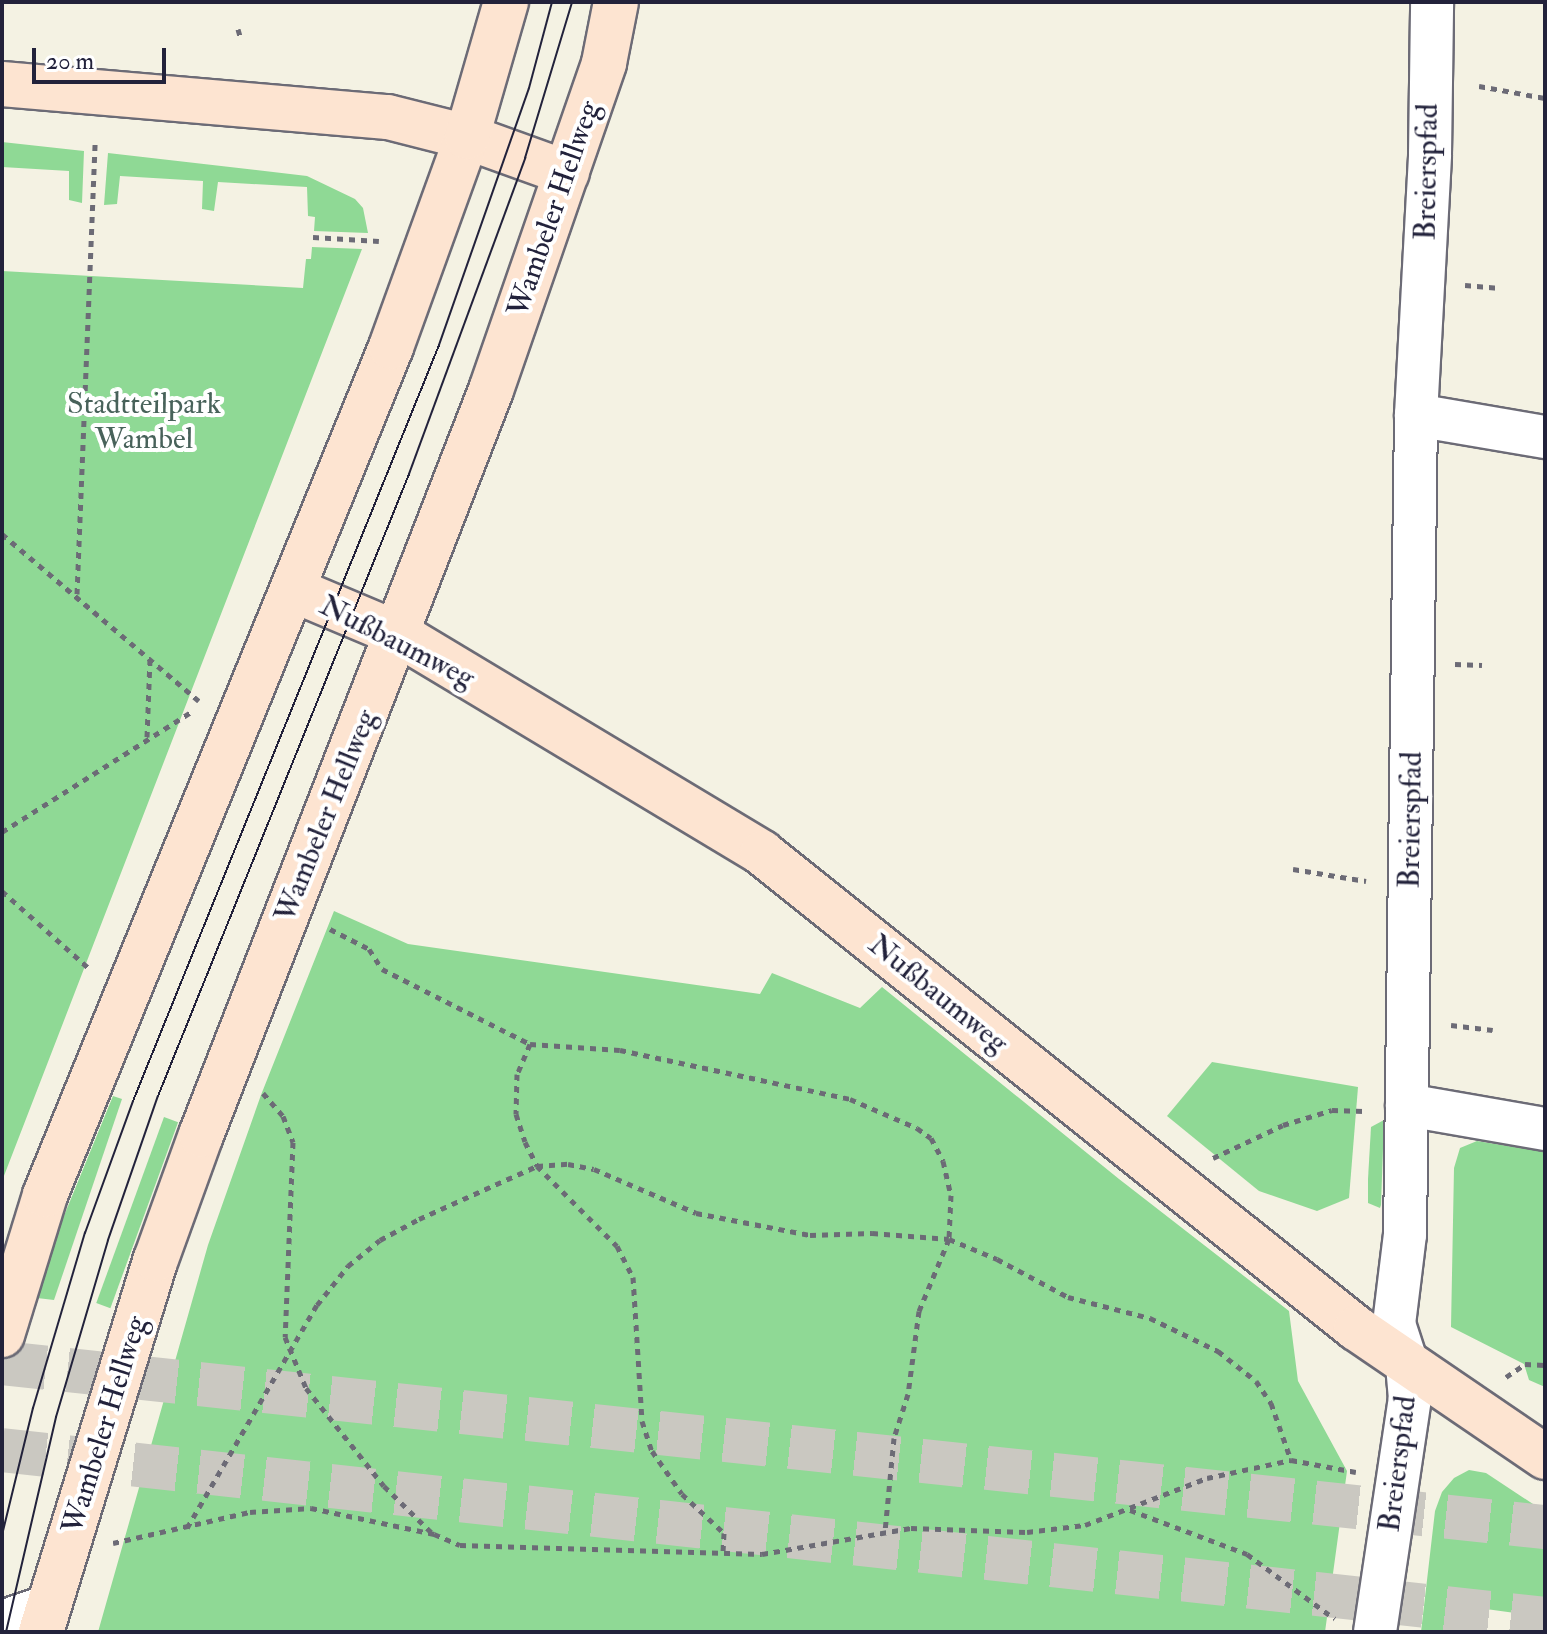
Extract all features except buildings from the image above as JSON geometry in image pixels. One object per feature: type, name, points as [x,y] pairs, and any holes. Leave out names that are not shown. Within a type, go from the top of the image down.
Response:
[{"type":"main road","points":[[2,1335],[45,1195],[391,347],[467,137],[506,2]]},
{"type":"main road","name":"Wambeler Hellweg","points":[[45,1619],[171,1217],[491,390],[604,63],[616,2]]},
{"type":"main road","points":[[2,84],[388,117],[467,137],[567,173]]},
{"type":"main road","name":"Nußbaumweg","points":[[294,590],[398,634],[762,853],[1242,1241],[1407,1364],[1545,1457]]},
{"type":"street","name":"Breierspfad","points":[[1361,1628],[1410,1399],[1407,1364],[1394,1324],[1405,1234],[1416,415],[1430,154],[1432,2]]},
{"type":"street","points":[[1416,415],[1545,437]]},
{"type":"street","points":[[1407,1105],[1545,1129]]},
{"type":"street","points":[[2,1622],[45,1619]]},
{"type":"path","points":[[1479,86],[1545,98]]},
{"type":"path","points":[[77,595],[95,144]]},
{"type":"path","points":[[313,237],[379,241]]},
{"type":"path","points":[[1464,285],[1500,288]]},
{"type":"path","points":[[2,534],[204,705],[147,738],[2,832]]},
{"type":"path","points":[[147,738],[150,658]]},
{"type":"path","points":[[1450,664],[1482,665]]},
{"type":"path","points":[[1293,869],[1366,881]]},
{"type":"path","points":[[2,891],[96,974]]},
{"type":"path","points":[[328,928],[369,949],[382,969],[530,1044],[620,1050],[850,1099],[917,1128],[931,1138],[943,1161],[951,1195],[949,1239],[919,1311],[908,1394],[894,1438],[885,1531]]},
{"type":"path","points":[[1446,1024],[1493,1030]]},
{"type":"path","points":[[530,1044],[517,1074],[516,1114],[537,1166],[617,1246],[633,1277],[642,1421],[652,1451],[682,1494],[724,1533],[723,1552]]},
{"type":"path","points":[[258,1087],[283,1116],[293,1142],[285,1337],[306,1388],[384,1486],[434,1534]]},
{"type":"path","points":[[1209,1160],[1283,1125],[1332,1110],[1364,1111]]},
{"type":"path","points":[[187,1528],[317,1305],[340,1276],[380,1240],[537,1166],[568,1164],[594,1169],[696,1213],[810,1235],[872,1233],[949,1239],[997,1259],[1068,1297],[1150,1318],[1218,1351],[1256,1381],[1271,1403],[1291,1460]]},
{"type":"path","points":[[1504,1378],[1525,1364],[1545,1365]]},
{"type":"path","points":[[112,1543],[250,1512],[311,1508],[434,1534],[460,1545],[552,1551],[762,1554],[911,1528],[1027,1532],[1085,1525],[1207,1478],[1291,1460],[1358,1473]]},
{"type":"path","points":[[1130,1510],[1247,1554],[1327,1615],[1361,1628]]},
{"type":"green space","points":[[2,142],[84,151],[82,203],[69,200],[69,171],[2,167]]},
{"type":"green space","points":[[108,153],[307,176],[355,199],[363,208],[368,233],[314,231],[315,217],[308,216],[307,187],[218,182],[214,211],[202,209],[203,181],[120,176],[117,204],[104,205]]},
{"type":"green space","name":"Stadtteilpark Wambel","points":[[312,247],[362,249],[2,1181],[2,271],[303,288],[306,259],[311,259]]},
{"type":"green space","points":[[334,911],[408,944],[760,994],[772,973],[860,1008],[882,987],[1119,1179],[1289,1311],[1298,1381],[1347,1471],[1325,1632],[98,1632],[208,1245],[261,1095]]},
{"type":"green space","points":[[1212,1062],[1358,1087],[1349,1198],[1317,1211],[1259,1191],[1167,1116]]},
{"type":"green space","points":[[113,1096],[122,1099],[54,1300],[37,1298],[59,1228]]},
{"type":"green space","points":[[164,1117],[178,1122],[110,1308],[96,1303]]},
{"type":"green space","points":[[1384,1120],[1380,1208],[1368,1203],[1368,1179],[1371,1127]]},
{"type":"green space","points":[[1477,1141],[1545,1152],[1545,1387],[1529,1380],[1524,1364],[1451,1327],[1454,1168],[1460,1148]]},
{"type":"green space","points":[[1469,1470],[1486,1473],[1545,1512],[1545,1617],[1486,1609],[1470,1632],[1421,1632],[1435,1511],[1442,1492],[1454,1478]]},
{"type":"tunnel","points":[[2,1363],[1545,1527]]},
{"type":"tunnel","points":[[2,1450],[1545,1619]]},
{"type":"tram line","points":[[2,1535],[33,1408],[85,1233],[133,1101],[439,345],[529,88],[552,2]]},
{"type":"tram line","points":[[6,1632],[56,1417],[108,1240],[158,1096],[409,474],[525,158],[572,2]]}]
